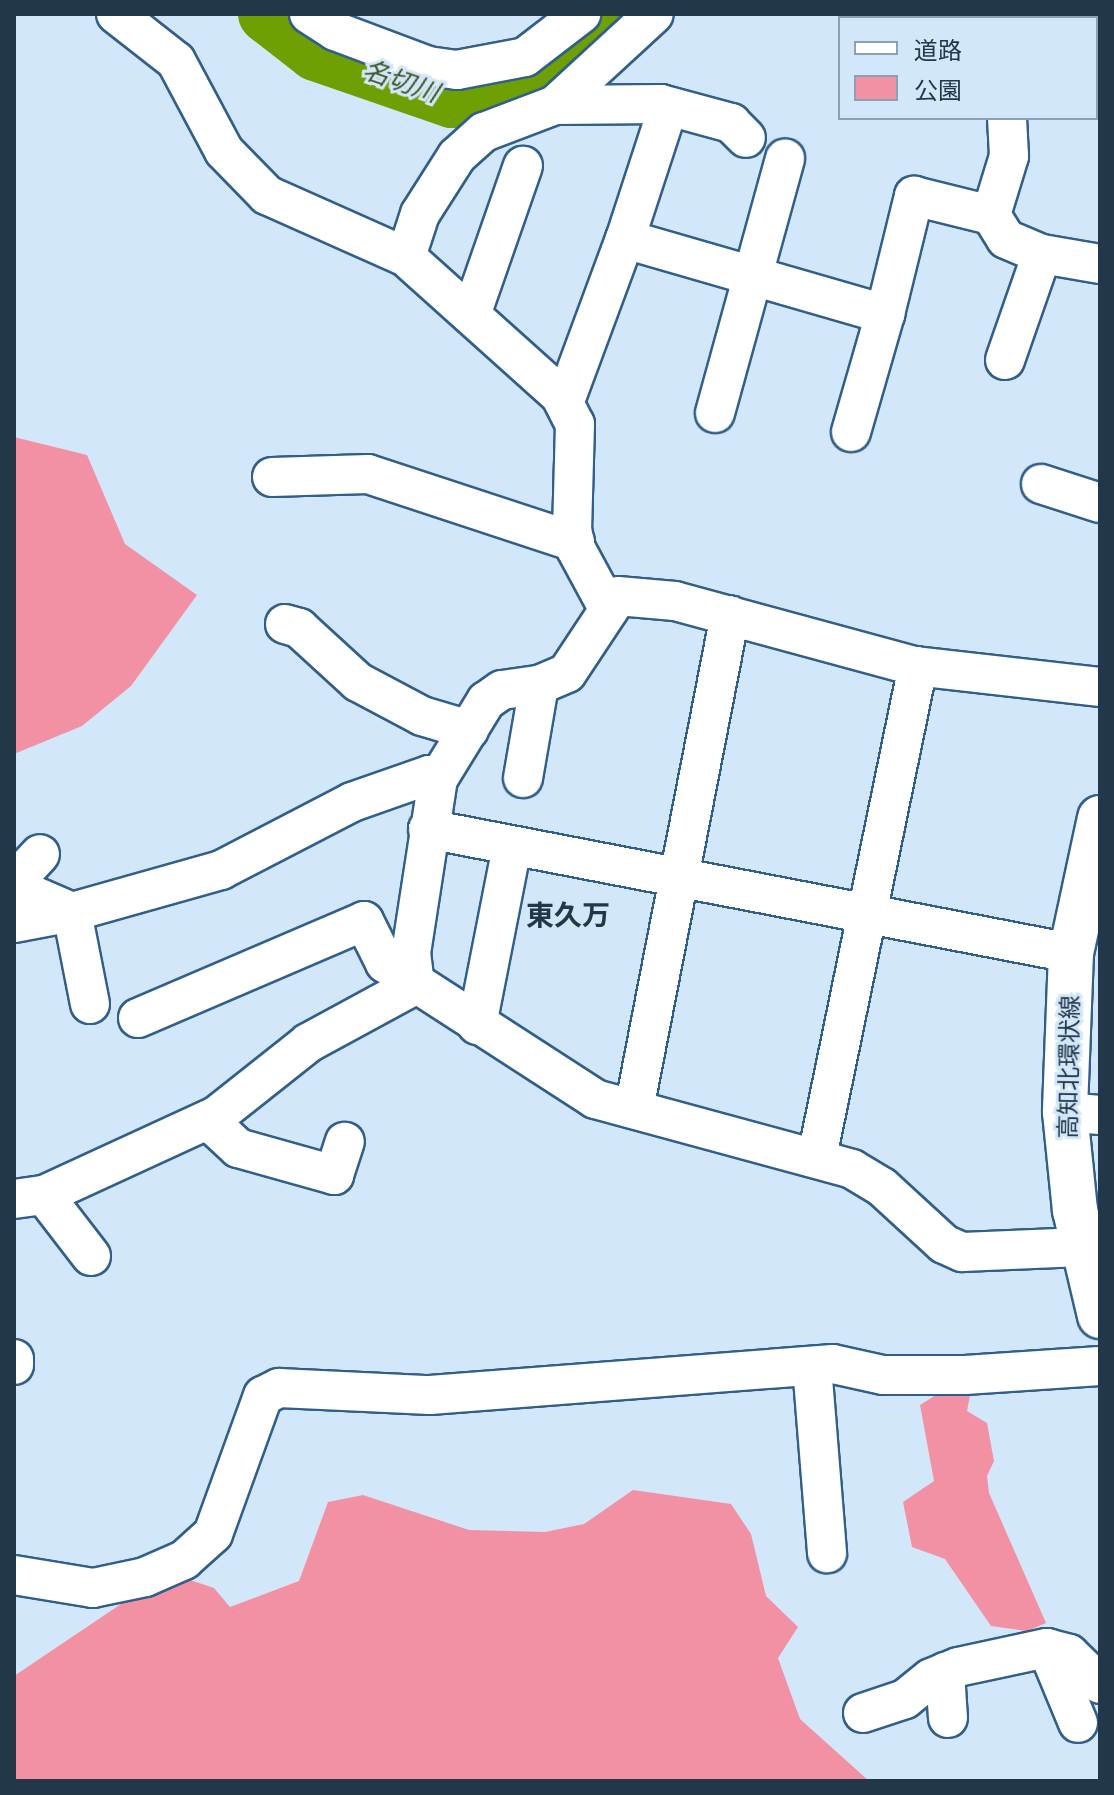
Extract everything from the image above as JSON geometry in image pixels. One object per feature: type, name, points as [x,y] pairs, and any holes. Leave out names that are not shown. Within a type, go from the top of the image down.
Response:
[{"type":"main road","name":"高知北環状線","points":[[1100,818],[1083,928],[1082,1247],[1100,1316]]},
{"type":"street","points":[[116,14],[176,61],[224,151],[267,195],[406,257],[565,401],[575,424],[575,542],[580,563],[609,610]]},
{"type":"street","points":[[309,14],[335,31],[428,66],[457,70],[525,57],[581,14]]},
{"type":"street","points":[[555,105],[654,14]]},
{"type":"street","points":[[406,257],[420,214],[457,156],[484,132],[555,105],[661,104],[731,123],[746,138]]},
{"type":"street","points":[[565,401],[625,239],[664,120],[661,104]]},
{"type":"street","points":[[991,215],[1009,156],[1007,120]]},
{"type":"street","points":[[715,413],[785,158]]},
{"type":"street","points":[[471,315],[523,166]]},
{"type":"street","points":[[851,432],[885,314],[914,196],[991,215],[1006,239],[1042,254],[1100,264]]},
{"type":"street","points":[[625,239],[885,314]]},
{"type":"street","points":[[1005,360],[1042,254]]},
{"type":"street","points":[[272,477],[368,474],[575,542]]},
{"type":"street","points":[[1041,484],[1100,503]]},
{"type":"street","points":[[415,985],[411,953],[438,779],[486,701],[502,690],[539,685],[567,673],[618,596],[675,601],[918,666],[1100,687]]},
{"type":"street","points":[[634,1109],[730,615]]},
{"type":"street","points":[[285,624],[299,628],[358,682],[422,716],[469,730]]},
{"type":"street","points":[[817,1157],[918,666]]},
{"type":"street","points":[[523,778],[539,685]]},
{"type":"street","points":[[14,923],[72,912],[221,870],[352,802],[429,775],[438,779]]},
{"type":"street","points":[[428,829],[867,915],[1083,928]]},
{"type":"street","points":[[477,1025],[512,846]]},
{"type":"street","points":[[40,854],[14,884],[72,912]]},
{"type":"street","points":[[72,912],[90,1004]]},
{"type":"street","points":[[138,1018],[364,921],[385,963],[595,1099],[817,1157],[870,1179],[935,1237],[962,1252],[1082,1247]]},
{"type":"street","points":[[91,1256],[29,1197],[208,1120],[308,1043],[415,985]]},
{"type":"street","points":[[208,1120],[238,1148],[334,1175],[345,1142]]},
{"type":"street","points":[[14,1575],[93,1588],[145,1577],[184,1560],[213,1534],[263,1396],[279,1388],[430,1395],[833,1364],[883,1375],[965,1375],[1100,1366]]},
{"type":"street","points":[[812,1366],[827,1553]]},
{"type":"street","points":[[1047,1648],[1078,1723]]},
{"type":"street","points":[[863,1713],[905,1699],[945,1672],[1047,1648],[1069,1654],[1100,1684]]},
{"type":"street","points":[[945,1672],[948,1718]]},
{"type":"green space","points":[[14,437],[87,455],[125,544],[197,595],[131,686],[82,726],[14,754]]},
{"type":"green space","points":[[944,1390],[971,1390],[967,1411],[987,1423],[994,1461],[987,1476],[989,1493],[1046,1623],[1027,1631],[991,1626],[945,1559],[912,1547],[903,1502],[934,1481],[920,1405]]},
{"type":"green space","points":[[633,1490],[731,1504],[751,1534],[766,1596],[798,1627],[778,1658],[800,1719],[869,1781],[14,1781],[14,1676],[127,1600],[181,1577],[214,1588],[230,1607],[299,1581],[328,1502],[363,1495],[469,1530],[545,1532],[584,1524]]},
{"type":"waterway","name":"名切川","points":[[267,14],[316,52],[452,99],[520,91],[580,50],[618,14]]},
{"type":"district","name":"東久万","points":[[568,915]]}]
